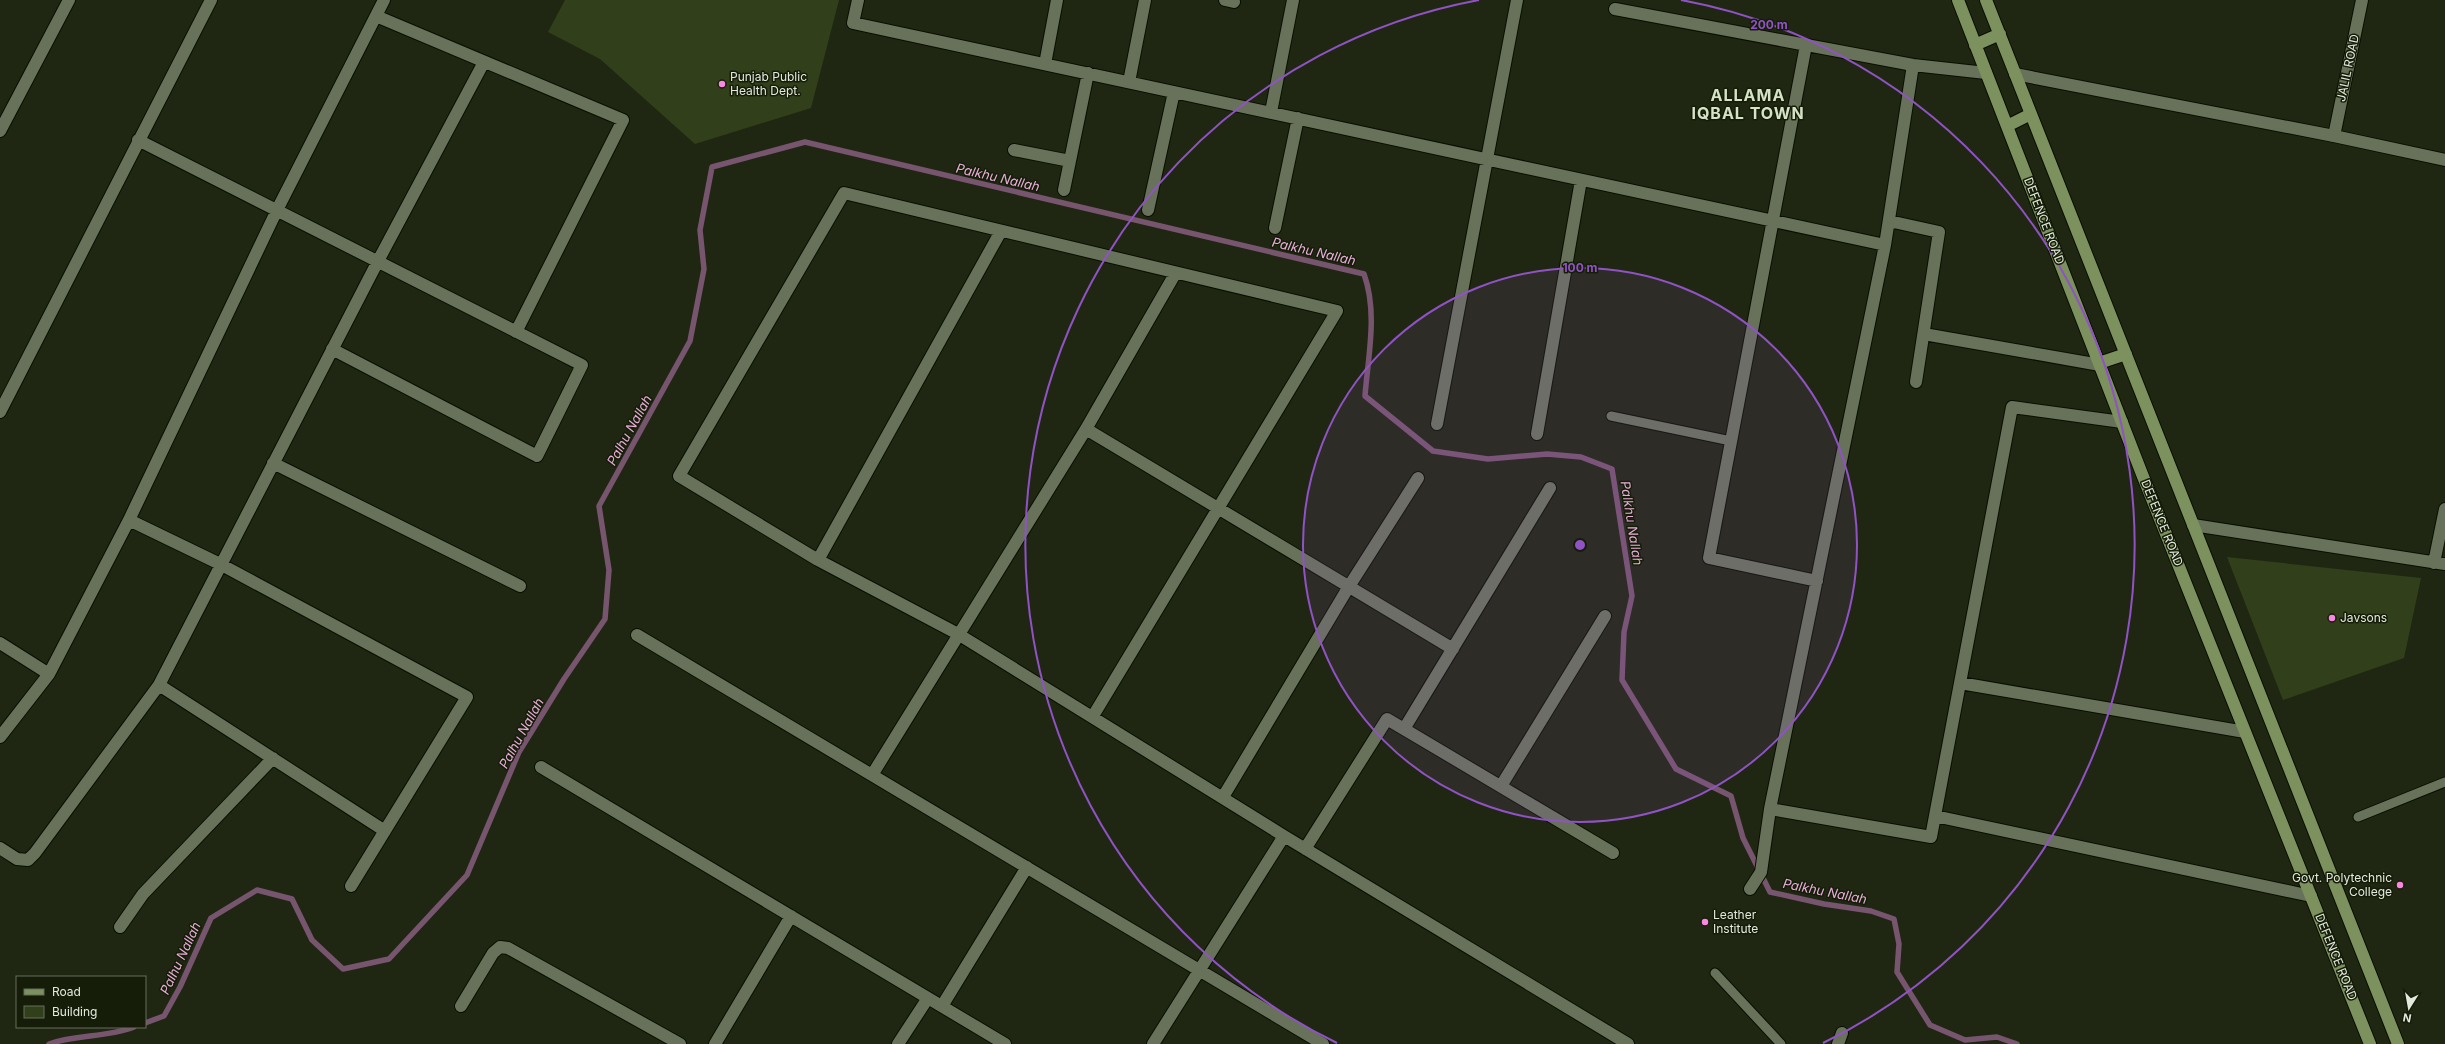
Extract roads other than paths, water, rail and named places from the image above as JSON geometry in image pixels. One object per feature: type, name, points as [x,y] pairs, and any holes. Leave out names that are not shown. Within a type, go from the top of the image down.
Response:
[{"type":"main road","name":"DEFENCE ROAD","points":[[1958,0],[2122,422],[2370,1044]]},
{"type":"main road","points":[[1986,0],[2398,1044]]},
{"type":"main road","points":[[1975,45],[2000,34]]},
{"type":"main road","points":[[2007,126],[2031,114]]},
{"type":"main road","points":[[2100,364],[2126,354]]},
{"type":"street","points":[[0,131],[69,0]]},
{"type":"street","points":[[0,412],[4,395],[211,0]]},
{"type":"street","points":[[0,737],[50,674],[130,520],[277,210],[384,0]]},
{"type":"street","points":[[858,0],[854,23],[1885,245]]},
{"type":"street","points":[[1045,64],[1057,0]]},
{"type":"street","points":[[1129,82],[1145,0]]},
{"type":"street","points":[[1271,112],[1293,0]]},
{"type":"street","points":[[1437,424],[1517,0]]},
{"type":"street","name":"JALIL ROAD","points":[[2334,136],[2362,0]]},
{"type":"street","points":[[1615,9],[1912,65],[1986,73]]},
{"type":"street","points":[[376,16],[623,120],[516,332]]},
{"type":"street","points":[[1806,45],[1709,558],[1817,581]]},
{"type":"street","points":[[0,848],[17,859],[28,860],[159,685],[273,462],[484,62]]},
{"type":"street","points":[[1750,889],[1761,872],[1770,809],[1885,245],[1912,65]]},
{"type":"street","points":[[1064,190],[1088,73]]},
{"type":"street","points":[[2015,74],[2334,136],[2445,160]]},
{"type":"street","points":[[1148,210],[1174,92]]},
{"type":"street","points":[[1275,228],[1298,118]]},
{"type":"street","points":[[138,140],[582,365],[537,456],[332,349]]},
{"type":"street","points":[[1014,150],[1070,161]]},
{"type":"street","points":[[1537,434],[1581,180]]},
{"type":"street","points":[[1093,716],[1337,311],[1175,274],[844,193],[678,476],[818,560],[958,634],[1093,716],[1611,1040],[1628,1044]]},
{"type":"street","points":[[1889,221],[1939,232],[1916,382]]},
{"type":"street","points":[[818,560],[1001,231]]},
{"type":"street","points":[[872,775],[1086,429],[1175,274]]},
{"type":"street","points":[[1924,334],[2100,364]]},
{"type":"street","points":[[1770,809],[1931,837],[2012,407],[2122,422]]},
{"type":"street","points":[[1086,429],[1348,588],[1453,649]]},
{"type":"street","points":[[273,462],[520,586]]},
{"type":"street","points":[[1223,797],[1348,588],[1418,478]]},
{"type":"street","points":[[1404,730],[1550,488]]},
{"type":"street","points":[[2194,525],[2440,563],[2445,509]]},
{"type":"street","points":[[130,520],[220,564],[467,697],[351,886]]},
{"type":"street","points":[[1501,786],[1605,616]]},
{"type":"street","points":[[637,635],[1323,1044]]},
{"type":"street","points":[[0,643],[50,674]]},
{"type":"street","points":[[1960,683],[2245,732]]},
{"type":"street","points":[[159,685],[385,831]]},
{"type":"street","points":[[1305,849],[1387,719],[1613,853]]},
{"type":"street","points":[[120,927],[143,894],[273,758]]},
{"type":"street","points":[[542,767],[1005,1044]]},
{"type":"street","points":[[1935,816],[2311,896]]},
{"type":"street","points":[[1153,1044],[1284,836]]},
{"type":"street","points":[[942,1006],[1027,867]]},
{"type":"street","points":[[715,1044],[791,916]]},
{"type":"street","points":[[461,1006],[493,952],[500,947],[508,948],[680,1044]]},
{"type":"street","points":[[898,1044],[928,998]]},
{"type":"lane","points":[[1611,416],[1732,441]]},
{"type":"lane","points":[[2358,817],[2445,782]]},
{"type":"lane","points":[[1715,973],[1780,1044]]},
{"type":"waterway","name":"Palkhu Nallah","points":[[146,1023],[164,1016],[180,987],[211,918],[257,890],[292,899],[312,940],[343,969],[389,959],[467,875],[519,752],[564,679],[605,619],[609,570],[599,506],[690,341],[704,269],[700,230],[712,167],[805,142],[1364,274],[1368,289],[1371,319],[1370,350],[1365,396],[1433,451],[1488,459],[1547,454],[1581,457],[1612,469],[1632,596],[1624,632],[1622,680],[1676,769],[1731,796],[1743,838],[1770,892],[1824,904],[1871,911],[1894,919],[1899,944],[1897,972],[1930,1025],[1965,1040],[1997,1037],[2017,1044]]},
{"type":"waterway","name":"Palhu Nallah","points":[[49,1044],[70,1039],[113,1033],[130,1028]]},
{"type":"place","name":"Punjab Public Health Dept.","points":[[722,84]]},
{"type":"place","name":"Javsons","points":[[2332,618]]},
{"type":"place","name":"Govt. Polytechnic College","points":[[2400,885]]},
{"type":"place","name":"Leather Institute","points":[[1705,922]]},
{"type":"district","name":"ALLAMA IQBAL TOWN","points":[[1748,104]]}]
